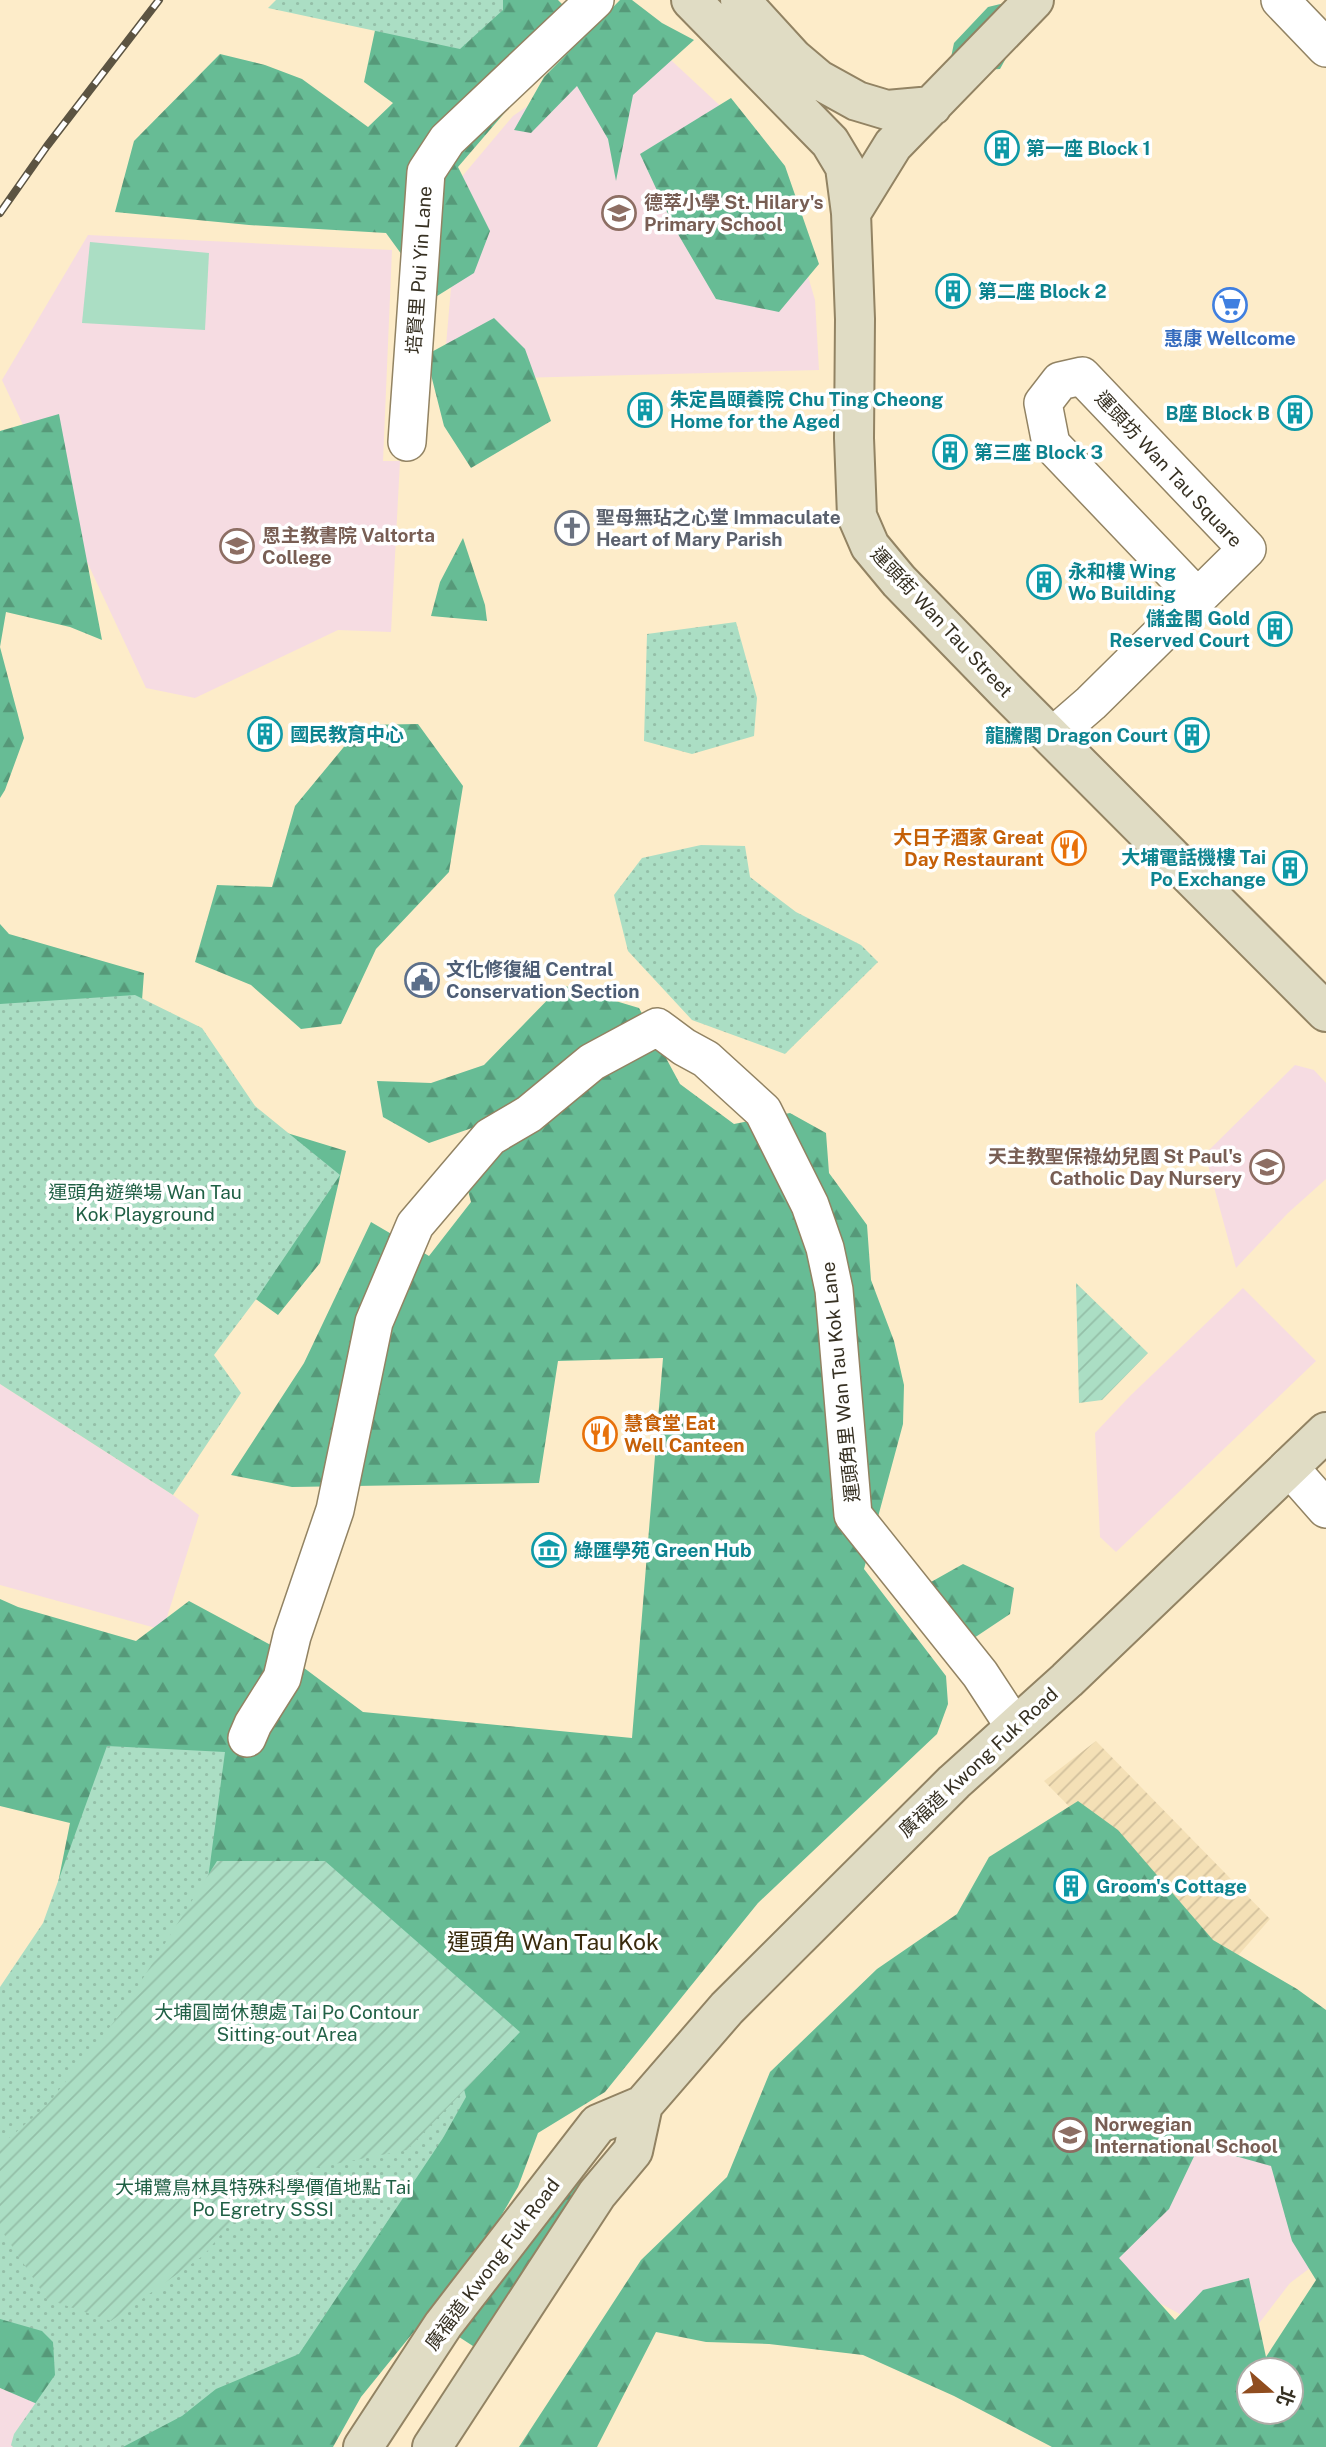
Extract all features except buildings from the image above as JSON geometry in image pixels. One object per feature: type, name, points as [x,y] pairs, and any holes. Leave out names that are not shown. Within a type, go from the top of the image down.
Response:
[{"type":"main road","name":"運頭街 Wan Tau Street","points":[[691,0],[830,142],[845,167],[851,213],[855,319],[853,438],[857,516],[870,546],[899,581],[1006,691],[1326,1012]]},
{"type":"main road","points":[[740,0],[793,58],[828,86],[857,101],[887,110],[932,106]]},
{"type":"main road","points":[[851,213],[893,145],[1034,0]]},
{"type":"main road","name":"廣福道 Kwong Fuk Road","points":[[363,2447],[443,2325],[598,2124],[643,2105],[727,2008],[954,1782],[1067,1680],[1326,1432]]},
{"type":"main road","name":"廣福道 Kwong Fuk Road","points":[[432,2447],[597,2194],[633,2151],[643,2105]]},
{"type":"street","name":"培賢里 Pui Yin Lane","points":[[407,442],[426,172],[447,140],[595,0]]},
{"type":"street","points":[[1280,0],[1326,48]]},
{"type":"street","name":"運頭坊 Wan Tau Square","points":[[1053,736],[1247,549],[1082,376],[1060,381],[1043,403],[1051,444],[1197,597]]},
{"type":"street","name":"運頭角里 Wan Tau Kok Lane","points":[[247,1738],[282,1678],[292,1636],[335,1510],[374,1322],[415,1224],[490,1138],[529,1114],[592,1062],[657,1027],[706,1059],[763,1111],[775,1134],[810,1205],[825,1248],[834,1290],[853,1515],[980,1674],[1013,1726]]},
{"type":"street","points":[[1289,1467],[1326,1509]]},
{"type":"shaded area","name":"德萃小學 St. Hilary's Primary School","points":[[658,48],[758,141],[796,235],[815,300],[819,370],[443,380],[454,253],[449,192],[513,116],[586,66]]},
{"type":"shaded area","name":"恩主教書院 Valtorta College","points":[[88,235],[392,250],[383,461],[400,461],[391,632],[338,630],[195,698],[146,688],[2,380]]},
{"type":"shaded area","name":"天主教聖保祿幼兒園 St Paul's Catholic Day Nursery","points":[[1295,1065],[1314,1070],[1326,1083],[1326,1179],[1288,1213],[1236,1268],[1205,1154]]},
{"type":"shaded area","points":[[1243,1288],[1316,1361],[1116,1552],[1100,1537],[1095,1433]]},
{"type":"shaded area","points":[[0,1384],[173,1495],[199,1515],[163,1630],[0,1585]]},
{"type":"shaded area","points":[[1096,1741],[1270,1919],[1228,1967],[1044,1781]]},
{"type":"shaded area","points":[[1263,2098],[1326,2256],[1290,2283],[1247,2339],[1189,2319],[1143,2294],[768,2261]]},
{"type":"shaded area","points":[[0,2388],[43,2405],[30,2447],[0,2447]]},
{"type":"green space","points":[[276,0],[503,0],[503,10],[460,49],[268,8]]},
{"type":"green space","points":[[454,0],[558,0],[567,9],[525,89],[458,167],[490,231],[474,273],[405,316],[402,255],[386,233],[249,225],[115,212],[134,141],[220,54],[265,65],[302,79],[368,127],[393,103],[364,82],[377,21]]},
{"type":"green space","points":[[620,0],[632,0],[662,23],[694,40],[633,95],[616,181],[608,139],[577,86],[531,133],[514,130],[544,77]]},
{"type":"green space","points":[[1017,0],[1015,42],[1000,69],[948,72],[954,43],[988,7]]},
{"type":"green space","points":[[731,98],[785,166],[819,264],[779,312],[716,299],[675,229],[640,154]]},
{"type":"green space","points":[[90,242],[209,253],[205,330],[82,323]]},
{"type":"green space","points":[[494,318],[525,349],[551,421],[471,468],[444,426],[426,355]]},
{"type":"green space","points":[[59,414],[102,640],[70,627],[6,612],[0,647],[0,431]]},
{"type":"green space","points":[[463,538],[485,605],[487,621],[431,616],[440,582]]},
{"type":"green space","points":[[736,622],[757,698],[754,736],[692,754],[644,741],[647,634]]},
{"type":"green space","points":[[0,647],[24,738],[0,798]]},
{"type":"green space","points":[[418,724],[463,786],[449,872],[376,949],[341,1024],[301,1029],[251,985],[195,962],[217,885],[272,887],[295,806],[362,725]]},
{"type":"green space","points":[[701,845],[745,846],[750,877],[796,912],[861,945],[878,962],[785,1054],[692,1020],[628,951],[614,895],[642,858]]},
{"type":"green space","points":[[0,924],[9,934],[144,973],[141,1014],[0,1110]]},
{"type":"green space","points":[[562,985],[639,1008],[680,1084],[734,1124],[790,1113],[826,1133],[829,1173],[867,1225],[871,1280],[894,1341],[904,1385],[903,1424],[864,1569],[946,1676],[948,1704],[937,1734],[758,1903],[605,2092],[538,2133],[518,2187],[484,2245],[361,2397],[333,2447],[30,2447],[42,2406],[0,2388],[0,2013],[52,1913],[70,1823],[0,1806],[0,1599],[18,1607],[136,1641],[189,1601],[280,1650],[363,1712],[632,1738],[663,1358],[558,1361],[539,1483],[292,1487],[231,1475],[304,1363],[371,1222],[429,1256],[471,1202],[461,1163],[492,1121],[429,1143],[383,1117],[377,1081],[431,1083],[484,1065]]},
{"type":"green space","name":"運頭角遊樂場 Wan Tau Kok Playground","points":[[135,995],[202,1028],[255,1106],[340,1175],[257,1298],[214,1355],[241,1393],[173,1495],[0,1384],[0,1004]]},
{"type":"green space","points":[[287,1133],[346,1151],[320,1263],[278,1315],[203,1261]]},
{"type":"green space","points":[[1076,1283],[1148,1353],[1102,1400],[1079,1403]]},
{"type":"green space","points":[[963,1564],[1014,1588],[1010,1614],[971,1640],[930,1627],[931,1582]]},
{"type":"green space","name":"大埔鷺鳥林具特殊科學價值地點 Tai Po Egretry SSSI","points":[[107,1746],[225,1752],[204,1909],[461,2077],[466,2097],[443,2138],[299,2354],[216,2389],[182,2416],[123,2447],[13,2447],[11,2445],[14,2434],[55,2375],[53,2342],[42,2331],[0,2319],[0,1987],[43,1923]]},
{"type":"green space","points":[[1078,1801],[1118,1830],[1213,1940],[1297,1989],[1326,2010],[1326,2447],[1052,2447],[954,2396],[863,2355],[769,2344],[706,2342],[656,2332],[597,2447],[519,2447],[641,2260],[727,2177],[770,2072],[877,1969],[957,1914],[989,1857]],"holes":[[[1199,2146],[1271,2166],[1292,2241],[1316,2280],[1267,2356],[1305,2356],[1305,2426],[1235,2426],[1235,2356],[1266,2356],[1249,2278],[1203,2290],[1175,2320],[1119,2258],[1169,2209]]]},
{"type":"green space","name":"大埔圓崗休憩處 Tai Po Contour Sitting-out Area","points":[[217,1861],[325,1861],[520,2032],[407,2150],[268,2177],[204,2255],[111,2321],[47,2299],[0,2228],[0,2146],[46,2106],[121,2013]]},
{"type":"green space","points":[[575,2177],[583,2185],[476,2348],[456,2335]]},
{"type":"railway","points":[[0,213],[47,146],[159,0]]},
{"type":"place","name":"第一座 Block 1","points":[[1002,148]]},
{"type":"place","name":"德萃小學 St. Hilary's Primary School","points":[[619,213]]},
{"type":"place","name":"第二座 Block 2","points":[[953,291]]},
{"type":"place","name":"惠康 Wellcome","points":[[1230,305]]},
{"type":"place","name":"朱定昌頤養院 Chu Ting Cheong Home for the Aged","points":[[645,410]]},
{"type":"place","name":"B座 Block B","points":[[1295,413]]},
{"type":"place","name":"第三座 Block 3","points":[[950,452]]},
{"type":"place","name":"聖母無玷之心堂 Immaculate Heart of Mary Parish","points":[[572,528]]},
{"type":"place","name":"恩主教書院 Valtorta College","points":[[237,546]]},
{"type":"place","name":"永和樓 Wing Wo Building","points":[[1044,582]]},
{"type":"place","name":"儲金閣 Gold Reserved Court","points":[[1275,629]]},
{"type":"place","name":"國民教育中心","points":[[265,734]]},
{"type":"place","name":"龍騰閣 Dragon Court","points":[[1192,735]]},
{"type":"place","name":"大日子酒家 Great Day Restaurant","points":[[1069,848]]},
{"type":"place","name":"大埔電話機樓 Tai Po Exchange","points":[[1290,868]]},
{"type":"place","name":"文化修復組 Central Conservation Section","points":[[422,980]]},
{"type":"place","name":"天主教聖保祿幼兒園 St Paul's Catholic Day Nursery","points":[[1267,1167]]},
{"type":"place","name":"慧食堂 Eat Well Canteen","points":[[600,1434]]},
{"type":"place","name":"綠匯學苑 Green Hub","points":[[549,1550]]},
{"type":"place","name":"Groom's Cottage","points":[[1071,1886]]},
{"type":"place","name":"Norwegian International School","points":[[1070,2135]]},
{"type":"district","name":"運頭角 Wan Tau Kok","points":[[553,1942]]}]
